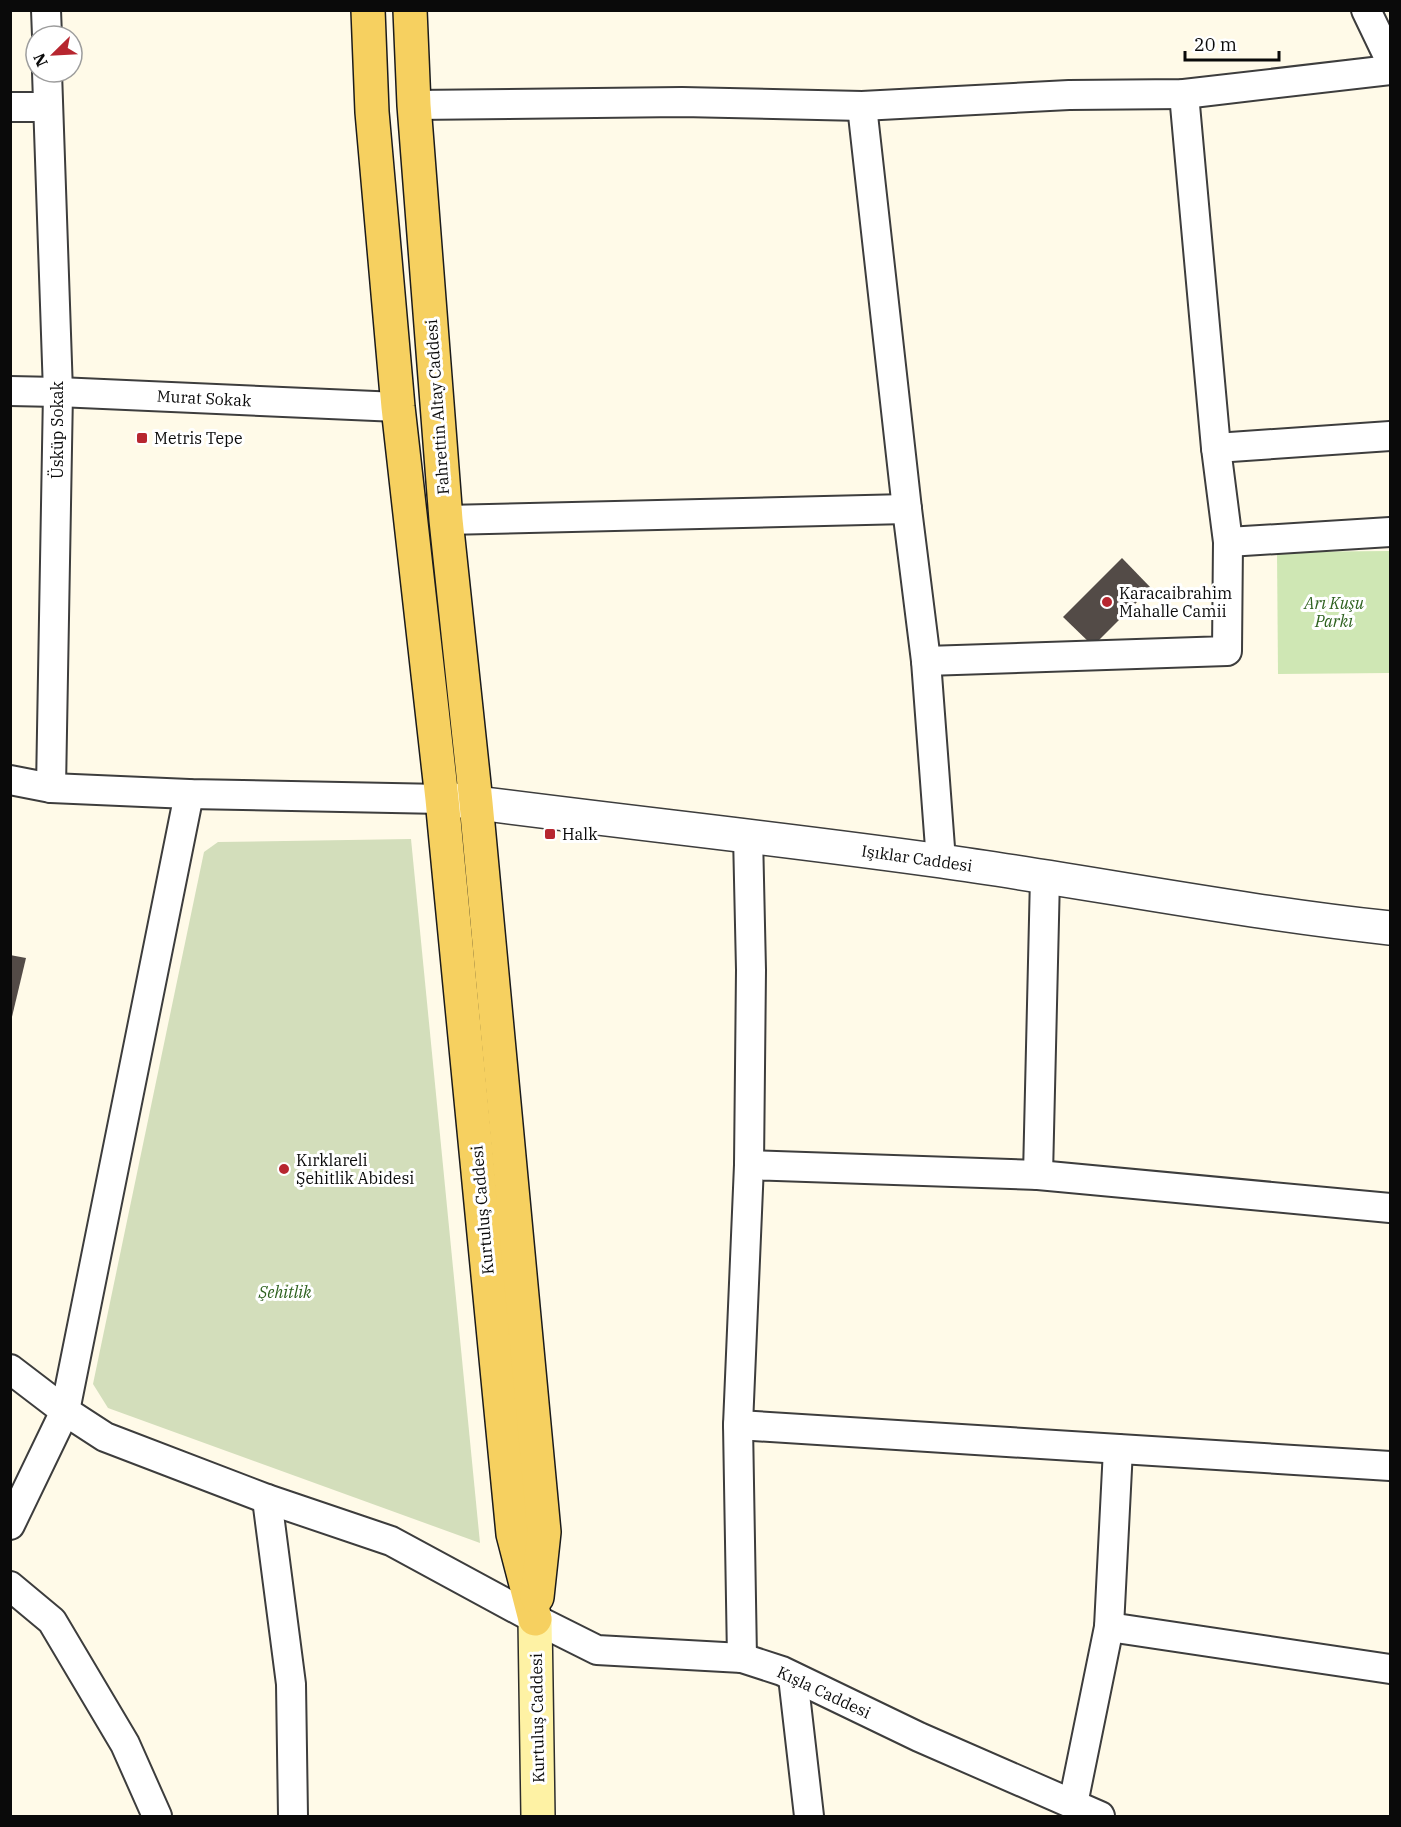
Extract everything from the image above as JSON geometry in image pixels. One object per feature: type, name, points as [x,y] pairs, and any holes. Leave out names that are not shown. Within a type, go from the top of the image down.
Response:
[{"type":"main road","points":[[368,10],[372,112],[398,407],[442,799]]},
{"type":"main road","name":"Fahrettin Altay Caddesi","points":[[410,10],[414,105],[446,520],[476,803]]},
{"type":"main road","name":"Kurtuluş Caddesi","points":[[442,799],[513,1534],[535,1619]]},
{"type":"main road","name":"Kurtuluş Caddesi","points":[[476,803],[544,1532],[535,1619],[538,1816]]},
{"type":"street","points":[[1366,10],[1390,60]]},
{"type":"street","points":[[414,105],[682,102],[862,106],[1069,95],[1184,94],[1390,70]]},
{"type":"street","name":"Üsküp Sokak","points":[[47,84],[58,392],[51,788]]},
{"type":"street","points":[[926,661],[1227,651],[1228,542],[1216,448],[1184,94]]},
{"type":"street","points":[[862,106],[926,661],[941,861]]},
{"type":"street","points":[[10,107],[47,107]]},
{"type":"street","name":"Murat Sokak","points":[[10,391],[398,407]]},
{"type":"street","points":[[1216,448],[1390,436]]},
{"type":"street","points":[[446,520],[907,509]]},
{"type":"street","points":[[1228,542],[1390,532]]},
{"type":"street","points":[[10,780],[51,788],[189,794],[442,799]]},
{"type":"street","points":[[10,1526],[65,1411],[189,794]]},
{"type":"street","name":"Işıklar Caddesi","points":[[442,799],[748,835],[941,861],[1314,920],[1390,928]]},
{"type":"street","points":[[742,1658],[738,1425],[749,1165],[751,970],[748,835]]},
{"type":"street","points":[[1038,1175],[1045,877]]},
{"type":"street","points":[[749,1165],[1038,1175],[1390,1208]]},
{"type":"street","name":"Kışla Caddesi","points":[[10,1369],[65,1411],[105,1437],[267,1499],[391,1541],[597,1650],[742,1658],[794,1677],[919,1737],[1100,1816]]},
{"type":"street","points":[[738,1425],[1390,1466]]},
{"type":"street","points":[[1073,1804],[1109,1627],[1118,1449]]},
{"type":"street","points":[[267,1499],[291,1684],[293,1816]]},
{"type":"street","points":[[10,1586],[52,1621],[125,1744],[157,1816]]},
{"type":"street","points":[[1109,1627],[1390,1670]]},
{"type":"street","points":[[794,1677],[809,1816]]},
{"type":"green space","name":"Arı Kuşu Parkı","points":[[1390,551],[1390,673],[1278,674],[1277,552]]},
{"type":"green space","name":"Şehitlik","points":[[411,839],[480,1543],[108,1408],[93,1384],[204,852],[218,842]]},
{"type":"building","name":"Karacaibrahim Mahalle Camii","points":[[1122,558],[1151,588],[1093,646],[1063,617]]},
{"type":"building","points":[[10,955],[26,958],[11,1021],[10,1021]]},
{"type":"place","name":"Metris Tepe","points":[[142,438]]},
{"type":"place","name":"Karacaibrahim Mahalle Camii","points":[[1107,602]]},
{"type":"place","name":"Halk","points":[[550,834]]},
{"type":"place","name":"Kırklareli Şehitlik Abidesi","points":[[284,1169]]}]
